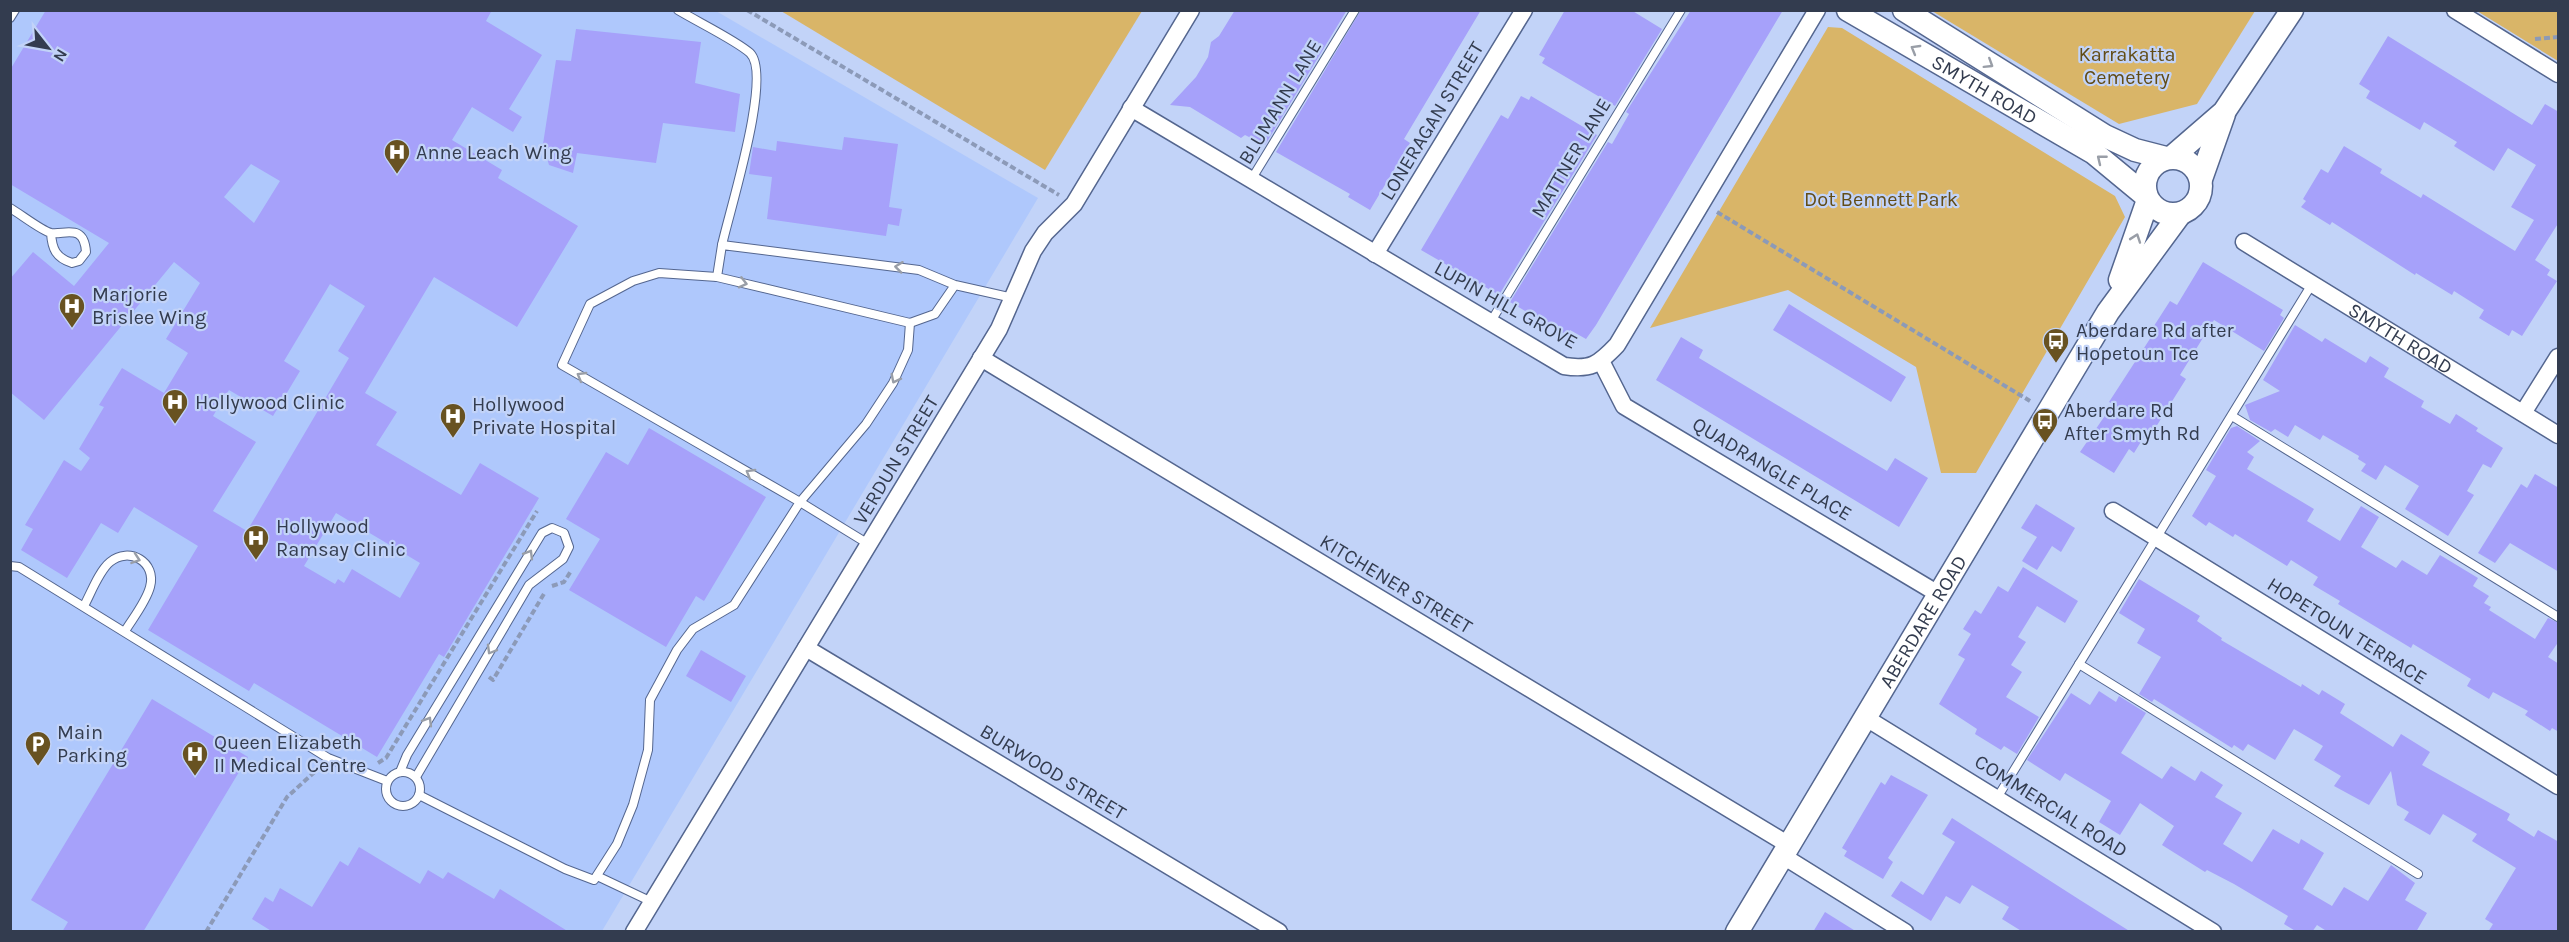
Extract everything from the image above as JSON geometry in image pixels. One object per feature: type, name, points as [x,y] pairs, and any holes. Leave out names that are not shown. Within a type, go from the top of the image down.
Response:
[{"type":"main road","name":"SMYTH ROAD","points":[[1848,10],[2094,153],[2147,198]]},
{"type":"main road","name":"SMYTH ROAD","points":[[1904,10],[2105,136],[2135,150],[2169,158]]},
{"type":"main road","points":[[2224,112],[2169,158],[2150,169],[2146,177],[2147,198],[2165,214],[2180,214],[2195,204],[2200,197],[2201,179],[2224,112],[2292,10]]},
{"type":"main road","points":[[2169,158],[2180,158],[2193,166],[2201,179]]},
{"type":"main road","name":"ABERDARE ROAD","points":[[2109,312],[2147,198]]},
{"type":"main road","name":"ABERDARE ROAD","points":[[1737,932],[2109,312],[2180,214]]},
{"type":"street","name":"VERDUN STREET","points":[[634,932],[981,358],[1013,298],[1033,251],[1045,233],[1074,204],[1191,10]]},
{"type":"street","name":"LONERAGAN STREET","points":[[1375,254],[1524,10]]},
{"type":"street","points":[[1601,362],[1617,345],[1817,10]]},
{"type":"street","points":[[2455,10],[2559,74]]},
{"type":"street","name":"LUPIN HILL GROVE","points":[[1131,108],[1564,366],[1583,369],[1601,362]]},
{"type":"street","name":"SMYTH ROAD","points":[[2244,242],[2559,435]]},
{"type":"street","points":[[2523,413],[2559,357]]},
{"type":"street","name":"KITCHENER STREET","points":[[981,358],[1786,850],[1905,932]]},
{"type":"street","name":"QUADRANGLE PLACE","points":[[1601,362],[1624,406],[1940,595]]},
{"type":"street","name":"HOPETOUN TERRACE","points":[[2113,511],[2559,786]]},
{"type":"street","name":"BURWOOD STREET","points":[[806,648],[1279,932]]},
{"type":"street","name":"COMMERCIAL ROAD","points":[[1866,718],[2213,932]]},
{"type":"lane","points":[[10,18],[15,10]]},
{"type":"lane","points":[[678,10],[751,54],[757,71],[751,132],[722,245],[717,277]]},
{"type":"lane","name":"BLUMANN LANE","points":[[1251,180],[1355,10]]},
{"type":"lane","name":"MATTNER LANE","points":[[1490,323],[1681,10]]},
{"type":"lane","points":[[10,208],[51,233],[71,231],[80,237],[86,252],[79,261],[72,263],[57,256],[52,245],[51,233]]},
{"type":"lane","points":[[722,245],[919,270],[955,285],[1013,298]]},
{"type":"lane","points":[[870,545],[800,502],[562,365],[590,304],[633,281],[659,273],[717,277],[910,323],[935,314],[955,285]]},
{"type":"lane","points":[[1997,798],[2312,284]]},
{"type":"lane","points":[[419,795],[565,869],[594,880],[617,844],[633,805],[648,750],[650,700],[671,661],[693,628],[734,605],[800,502],[866,424],[893,383],[908,350],[910,323]]},
{"type":"lane","points":[[2232,416],[2559,617]]},
{"type":"lane","points":[[387,781],[400,772],[407,755],[542,533],[552,528],[564,533],[569,547],[563,559],[529,585],[416,777]]},
{"type":"lane","points":[[84,606],[108,563],[120,555],[134,556],[145,562],[151,574],[150,588],[125,631]]},
{"type":"lane","points":[[10,566],[19,567],[84,606],[325,756],[387,781]]},
{"type":"lane","points":[[2079,664],[2418,874]]},
{"type":"lane","points":[[387,781],[386,792],[396,805],[412,804],[419,795],[419,782],[416,777],[400,772]]},
{"type":"lane","points":[[597,876],[652,902]]},
{"type":"path","points":[[747,10],[1074,204]]},
{"type":"path","points":[[1709,208],[2030,401]]},
{"type":"path","points":[[376,763],[386,758],[537,511]]},
{"type":"path","points":[[206,932],[287,797],[317,771],[325,756]]},
{"type":"shaded area","name":"Hollywood Private Hospital","points":[[10,11],[716,11],[1038,198],[602,931],[11,931]]},
{"type":"green space","points":[[1142,10],[1045,170],[781,11]]},
{"type":"green space","name":"Karrakatta Cemetery","points":[[2255,10],[2197,104],[2119,124],[1932,11]]},
{"type":"green space","points":[[2477,11],[2558,11],[2558,61]]},
{"type":"green space","name":"Dot Bennett Park","points":[[1828,27],[1842,28],[2115,196],[2125,217],[1976,473],[1941,473],[1916,367],[1788,290],[1650,328]]},
{"type":"building","points":[[46,10],[492,10],[486,21],[542,55],[509,109],[522,117],[513,132],[472,107],[452,140],[502,170],[498,178],[578,226],[517,327],[434,277],[365,393],[397,412],[376,445],[461,495],[480,463],[539,498],[444,657],[439,654],[377,757],[254,683],[249,691],[148,630],[198,546],[134,507],[118,533],[101,523],[67,578],[21,550],[33,529],[25,525],[64,460],[81,471],[90,458],[79,449],[104,407],[99,405],[122,368],[164,393],[188,353],[166,339],[200,283],[174,262],[44,420],[10,392],[10,279],[33,252],[74,286],[109,243],[10,184],[10,70]],"holes":[[[251,164],[280,181],[254,223],[224,197]],[[330,284],[365,306],[338,351],[349,358],[247,531],[213,511],[256,442],[213,416],[229,390],[273,416],[300,371],[284,361]],[[336,513],[420,563],[400,598],[352,569],[344,583],[338,579],[335,584],[304,566]]]},
{"type":"building","points":[[1235,10],[1347,10],[1265,145],[1245,135],[1241,138],[1190,107],[1170,105],[1196,77],[1208,57],[1211,42],[1219,36]]},
{"type":"building","points":[[1361,10],[1481,10],[1404,139],[1410,143],[1370,210],[1348,197],[1350,194],[1276,152]]},
{"type":"building","points":[[1565,10],[1631,10],[1662,29],[1615,106],[1542,63],[1545,58],[1539,55]]},
{"type":"building","points":[[1691,10],[1783,10],[1596,325],[1586,339],[1570,330],[1567,336],[1510,302],[1608,142],[1612,144],[1629,114],[1626,112]]},
{"type":"building","points":[[576,29],[701,42],[695,83],[740,94],[735,132],[663,123],[656,163],[577,153],[573,173],[549,165],[543,144],[556,60],[571,61]]},
{"type":"building","points":[[2388,36],[2532,125],[2545,104],[2559,112],[2559,222],[2535,260],[2550,270],[2547,275],[2557,281],[2522,336],[2512,330],[2509,336],[2479,318],[2484,310],[2454,291],[2452,295],[2416,273],[2415,275],[2332,222],[2330,225],[2301,207],[2306,201],[2303,199],[2321,169],[2328,173],[2344,146],[2382,169],[2380,173],[2421,198],[2423,194],[2515,251],[2534,220],[2511,207],[2536,165],[2508,148],[2494,171],[2454,146],[2457,142],[2424,122],[2420,130],[2366,98],[2370,91],[2359,84]]},
{"type":"building","points":[[1521,96],[1529,100],[1531,96],[1597,135],[1499,295],[1421,250],[1501,115],[1508,119]]},
{"type":"building","points":[[844,137],[898,144],[889,207],[902,209],[899,226],[888,224],[886,236],[767,219],[772,177],[749,174],[753,147],[776,151],[777,141],[842,150]]},
{"type":"building","points":[[2203,262],[2283,310],[2280,315],[2284,318],[2264,351],[2214,320],[2180,375],[2186,379],[2154,430],[2150,427],[2134,453],[2129,449],[2114,473],[2080,452],[2113,404],[2109,402],[2155,331],[2152,329],[2170,301],[2177,305]]},
{"type":"building","points":[[1789,304],[1906,377],[1891,402],[1773,330]]},
{"type":"building","points":[[2295,325],[2322,342],[2325,338],[2366,363],[2370,356],[2389,368],[2384,377],[2424,401],[2421,407],[2450,424],[2456,414],[2478,428],[2476,431],[2503,448],[2491,468],[2483,464],[2467,491],[2474,495],[2448,536],[2405,509],[2419,486],[2385,465],[2376,480],[2361,471],[2366,464],[2358,459],[2359,456],[2323,435],[2320,440],[2295,425],[2288,437],[2275,429],[2271,432],[2250,420],[2245,405],[2280,391],[2263,380]]},
{"type":"building","points":[[1681,337],[1703,350],[1699,358],[1887,471],[1895,458],[1928,478],[1899,527],[1656,380]]},
{"type":"building","points":[[2237,426],[2260,441],[2247,452],[2254,457],[2247,469],[2314,509],[2307,521],[2340,541],[2361,506],[2379,517],[2361,547],[2396,568],[2402,560],[2427,575],[2440,555],[2478,578],[2473,586],[2489,596],[2484,603],[2491,607],[2489,610],[2535,639],[2548,618],[2559,623],[2559,641],[2548,657],[2559,664],[2559,732],[2552,728],[2550,731],[2525,715],[2528,711],[2493,692],[2489,699],[2467,686],[2471,679],[2413,644],[2411,648],[2338,604],[2340,601],[2313,585],[2318,577],[2291,560],[2287,566],[2235,534],[2233,537],[2209,522],[2206,526],[2192,516],[2216,476],[2206,470],[2231,428]]},
{"type":"building","points":[[649,428],[766,497],[704,601],[696,596],[666,647],[569,590],[600,539],[566,519],[606,452],[628,465]]},
{"type":"building","points":[[2535,474],[2559,488],[2559,572],[2510,543],[2495,563],[2478,553],[2521,484],[2527,488]]},
{"type":"building","points":[[2036,504],[2075,528],[2061,552],[2052,546],[2037,570],[2022,561],[2037,537],[2021,528]]},
{"type":"building","points":[[2023,567],[2078,601],[2065,623],[2037,606],[2018,637],[2026,642],[2011,665],[2022,672],[2006,697],[2039,717],[2017,754],[2004,746],[2001,750],[1975,734],[1977,729],[1939,704],[1965,659],[1958,655],[1971,634],[1963,629],[1975,610],[1981,614],[1998,586],[2008,592]]},
{"type":"building","points":[[2139,579],[2200,616],[2197,621],[2222,638],[2221,640],[2301,687],[2302,684],[2319,695],[2322,690],[2345,704],[2340,713],[2393,747],[2401,734],[2430,752],[2422,765],[2510,814],[2507,820],[2534,837],[2538,830],[2559,842],[2559,932],[2488,932],[2493,924],[2485,919],[2516,868],[2472,841],[2477,834],[2443,814],[2430,835],[2404,820],[2409,812],[2397,805],[2391,771],[2369,805],[2334,786],[2341,776],[2314,760],[2323,746],[2294,729],[2275,760],[2248,744],[2243,751],[2234,745],[2232,748],[2154,699],[2152,702],[2139,694],[2161,657],[2137,643],[2145,629],[2119,613]]},
{"type":"building","points":[[701,650],[746,676],[731,702],[686,676]]},
{"type":"building","points":[[2099,691],[2116,702],[2119,696],[2146,713],[2121,753],[2162,779],[2171,766],[2195,781],[2201,771],[2223,785],[2215,797],[2242,813],[2223,844],[2252,862],[2273,829],[2299,844],[2301,839],[2324,853],[2303,889],[2332,906],[2344,887],[2368,901],[2391,865],[2415,883],[2405,900],[2427,913],[2416,932],[2328,932],[2317,925],[2312,932],[2297,932],[2284,924],[2288,916],[2234,884],[2207,870],[2205,872],[2162,845],[2174,826],[2140,803],[2120,835],[2099,822],[2111,801],[2065,773],[2060,781],[2027,760],[2071,693],[2090,705]]},
{"type":"building","points":[[152,699],[248,757],[143,932],[62,932],[68,922],[31,900]]},
{"type":"building","points":[[1891,775],[1928,795],[1888,858],[1893,862],[1883,879],[1844,856],[1847,851],[1842,848],[1881,782],[1885,785]]},
{"type":"building","points":[[1952,818],[2131,932],[2023,932],[2002,919],[2009,907],[1972,885],[1960,904],[1946,896],[1931,921],[1891,896],[1901,881],[1923,895],[1955,842],[1942,834]]},
{"type":"building","points":[[359,847],[420,884],[428,870],[443,879],[448,872],[494,899],[500,889],[569,932],[273,932],[252,919],[265,897],[273,902],[280,888],[312,907],[340,861],[348,866]]},
{"type":"building","points":[[1825,912],[1857,932],[1813,932]]},
{"type":"place","name":"Anne Leach Wing","points":[[397,175]]},
{"type":"place","name":"Marjorie Brislee Wing","points":[[72,329]]},
{"type":"place","name":"Aberdare Rd after Hopetoun Tce","points":[[2056,364]]},
{"type":"place","name":"Hollywood Clinic","points":[[175,425]]},
{"type":"place","name":"Hollywood Private Hospital","points":[[453,439]]},
{"type":"place","name":"Aberdare Rd After Smyth Rd","points":[[2045,444]]},
{"type":"place","name":"Hollywood Ramsay Clinic","points":[[256,561]]},
{"type":"place","name":"Main Parking","points":[[38,767]]},
{"type":"place","name":"Queen Elizabeth II Medical Centre","points":[[195,777]]}]
